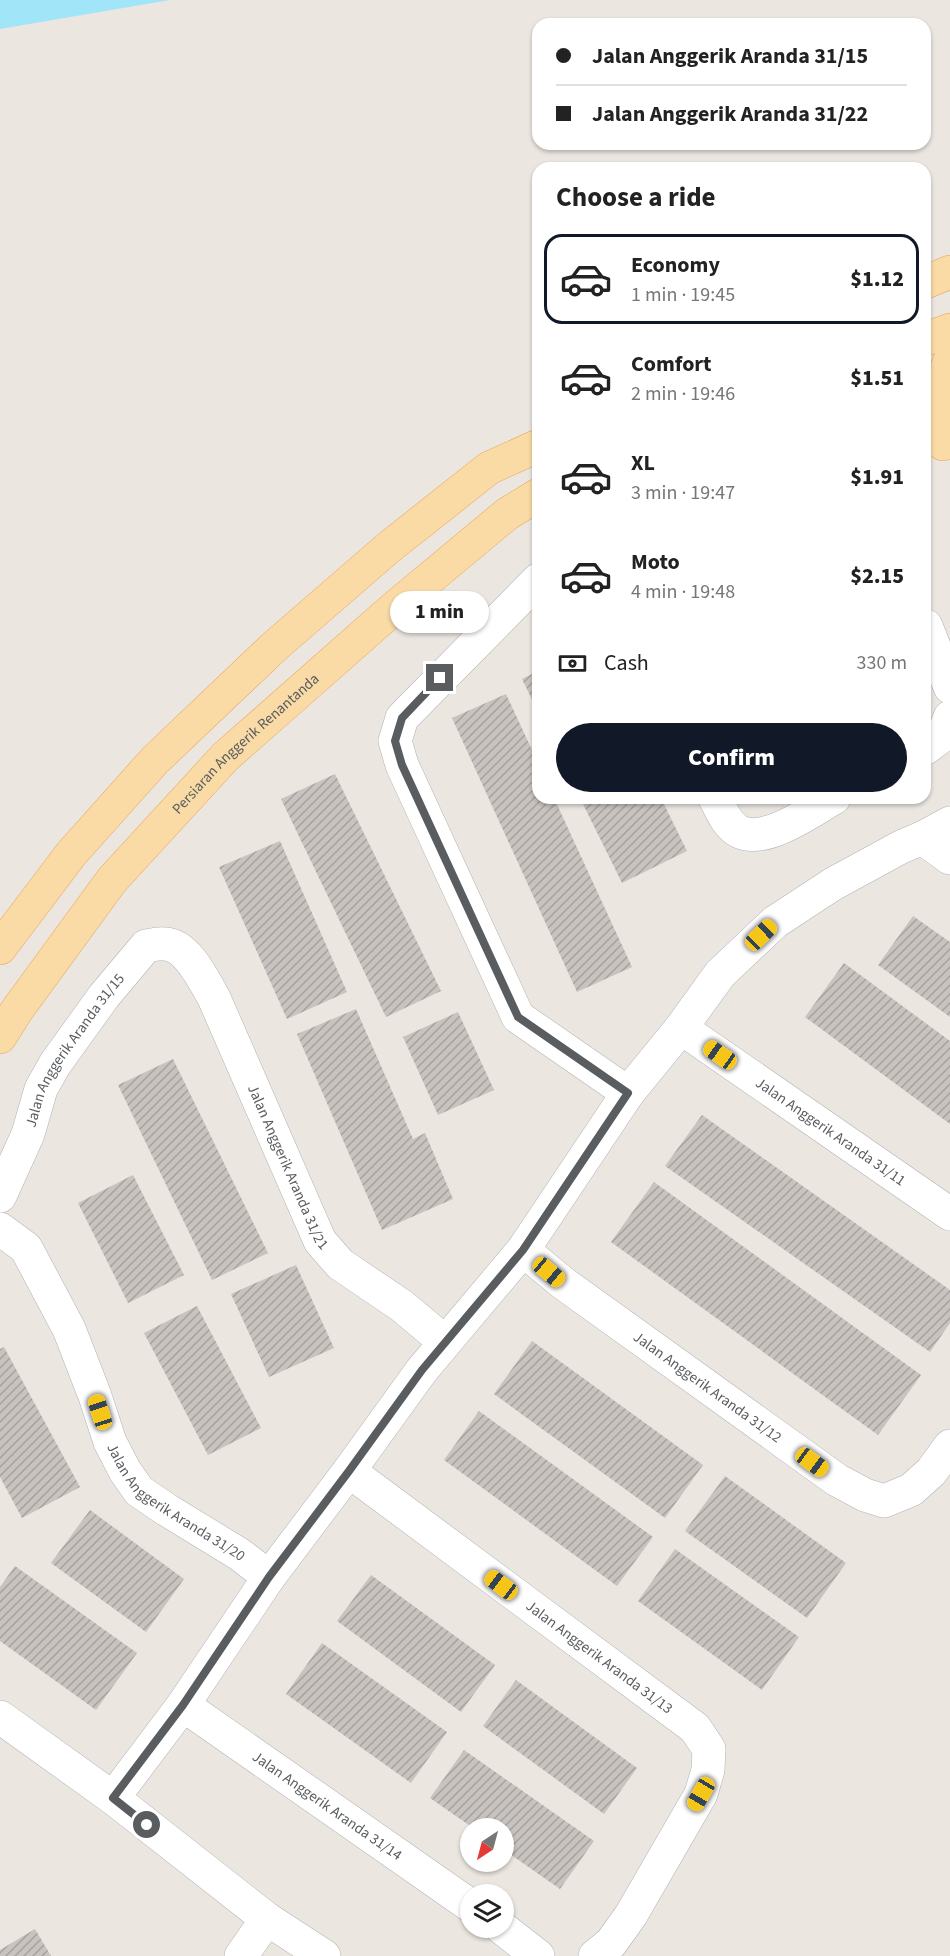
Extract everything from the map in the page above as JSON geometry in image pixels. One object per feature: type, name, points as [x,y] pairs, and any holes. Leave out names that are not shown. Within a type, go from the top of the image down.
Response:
[{"type":"main road","points":[[931,280],[950,272]]},
{"type":"main road","points":[[931,337],[950,330]]},
{"type":"main road","points":[[940,445],[944,372],[950,360]]},
{"type":"main road","points":[[0,948],[71,854],[147,769],[275,646],[388,548],[489,468],[532,449]]},
{"type":"main road","name":"Persiaran Anggerik Renantanda","points":[[0,1037],[9,1003],[112,880],[225,757],[394,608],[507,514],[532,499]]},
{"type":"street","points":[[931,416],[940,445]]},
{"type":"street","points":[[532,586],[402,718],[395,741],[402,765],[518,1017],[628,1093]]},
{"type":"street","points":[[931,639],[950,687]]},
{"type":"street","points":[[931,744],[943,735],[950,717]]},
{"type":"street","points":[[718,804],[723,815],[738,831],[752,835],[775,830],[823,804]]},
{"type":"street","points":[[113,1798],[183,1705],[269,1577],[422,1370],[523,1250],[628,1093],[681,1028],[720,974],[775,922],[832,884],[950,823]]},
{"type":"street","points":[[922,838],[950,858]]},
{"type":"street","name":"Jalan Anggerik Aranda 31/15","points":[[0,1196],[28,1134],[41,1089],[76,1033],[146,946],[166,943],[181,950]]},
{"type":"street","name":"Jalan Anggerik Aranda 31/21","points":[[181,950],[195,964],[214,998],[320,1241],[340,1264],[402,1306],[445,1342]]},
{"type":"street","name":"Jalan Anggerik Aranda 31/11","points":[[681,1028],[950,1214]]},
{"type":"street","name":"Jalan Anggerik Aranda 31/20","points":[[0,1228],[26,1248],[69,1329],[110,1442],[125,1471],[139,1491],[239,1554],[269,1577]]},
{"type":"street","name":"Jalan Anggerik Aranda 31/12","points":[[523,1250],[563,1283],[837,1480],[865,1495],[884,1501],[911,1490],[931,1472],[950,1446]]},
{"type":"street","name":"Jalan Anggerik Aranda 31/13","points":[[349,1471],[695,1728],[709,1749],[708,1770],[701,1794],[658,1869],[611,1943],[595,1956]]},
{"type":"street","name":"Jalan Anggerik Aranda 31/14","points":[[183,1705],[460,1898]]},
{"type":"street","points":[[0,1717],[113,1798],[267,1919],[324,1956]]},
{"type":"street","points":[[240,1956],[267,1919]]},
{"type":"street","points":[[514,1937],[538,1956]]},
{"type":"water","points":[[0,0],[170,0],[0,29]]},
{"type":"building","points":[[532,674],[532,700],[522,679]]},
{"type":"building","points":[[506,694],[532,750],[532,804],[557,804],[632,967],[577,992],[452,718]]},
{"type":"building","points":[[335,774],[441,991],[386,1017],[281,799]]},
{"type":"building","points":[[583,804],[664,804],[687,851],[622,883]]},
{"type":"building","points":[[280,841],[347,992],[287,1019],[219,867]]},
{"type":"building","points":[[913,916],[950,942],[950,1017],[878,965]]},
{"type":"building","points":[[844,963],[950,1041],[950,1124],[805,1017]]},
{"type":"building","points":[[356,1009],[413,1139],[425,1133],[453,1199],[382,1230],[297,1034]]},
{"type":"building","points":[[458,1012],[494,1090],[438,1115],[403,1037]]},
{"type":"building","points":[[173,1059],[268,1253],[212,1280],[118,1085]]},
{"type":"building","points":[[702,1115],[950,1290],[950,1323],[930,1352],[665,1166]]},
{"type":"building","points":[[133,1175],[184,1275],[128,1303],[78,1203]]},
{"type":"building","points":[[654,1182],[921,1375],[878,1435],[611,1242]]},
{"type":"building","points":[[296,1265],[334,1348],[269,1377],[231,1294]]},
{"type":"building","points":[[197,1306],[261,1428],[208,1455],[144,1333]]},
{"type":"building","points":[[532,1341],[703,1465],[665,1518],[494,1394]]},
{"type":"building","points":[[4,1347],[80,1487],[22,1518],[0,1477],[0,1349]]},
{"type":"building","points":[[479,1411],[653,1537],[617,1586],[444,1460]]},
{"type":"building","points":[[725,1476],[846,1563],[807,1618],[685,1531]]},
{"type":"building","points":[[90,1510],[184,1579],[146,1632],[51,1563]]},
{"type":"building","points":[[675,1549],[799,1637],[762,1690],[638,1601]]},
{"type":"building","points":[[15,1566],[137,1653],[96,1710],[0,1641],[0,1587]]},
{"type":"building","points":[[371,1575],[495,1665],[461,1712],[337,1621]]},
{"type":"building","points":[[322,1643],[447,1732],[411,1783],[286,1694]]},
{"type":"building","points":[[516,1680],[637,1768],[604,1814],[483,1726]]},
{"type":"building","points":[[464,1750],[594,1841],[560,1889],[514,1857],[514,1818],[460,1819],[430,1798]]},
{"type":"building","points":[[35,1929],[51,1956],[0,1956],[0,1950]]},
{"type":"route","points":[[147,1825],[113,1798],[183,1705],[269,1577],[422,1370],[523,1250],[628,1093],[518,1017],[402,765],[395,741],[402,718],[440,678]]}]
